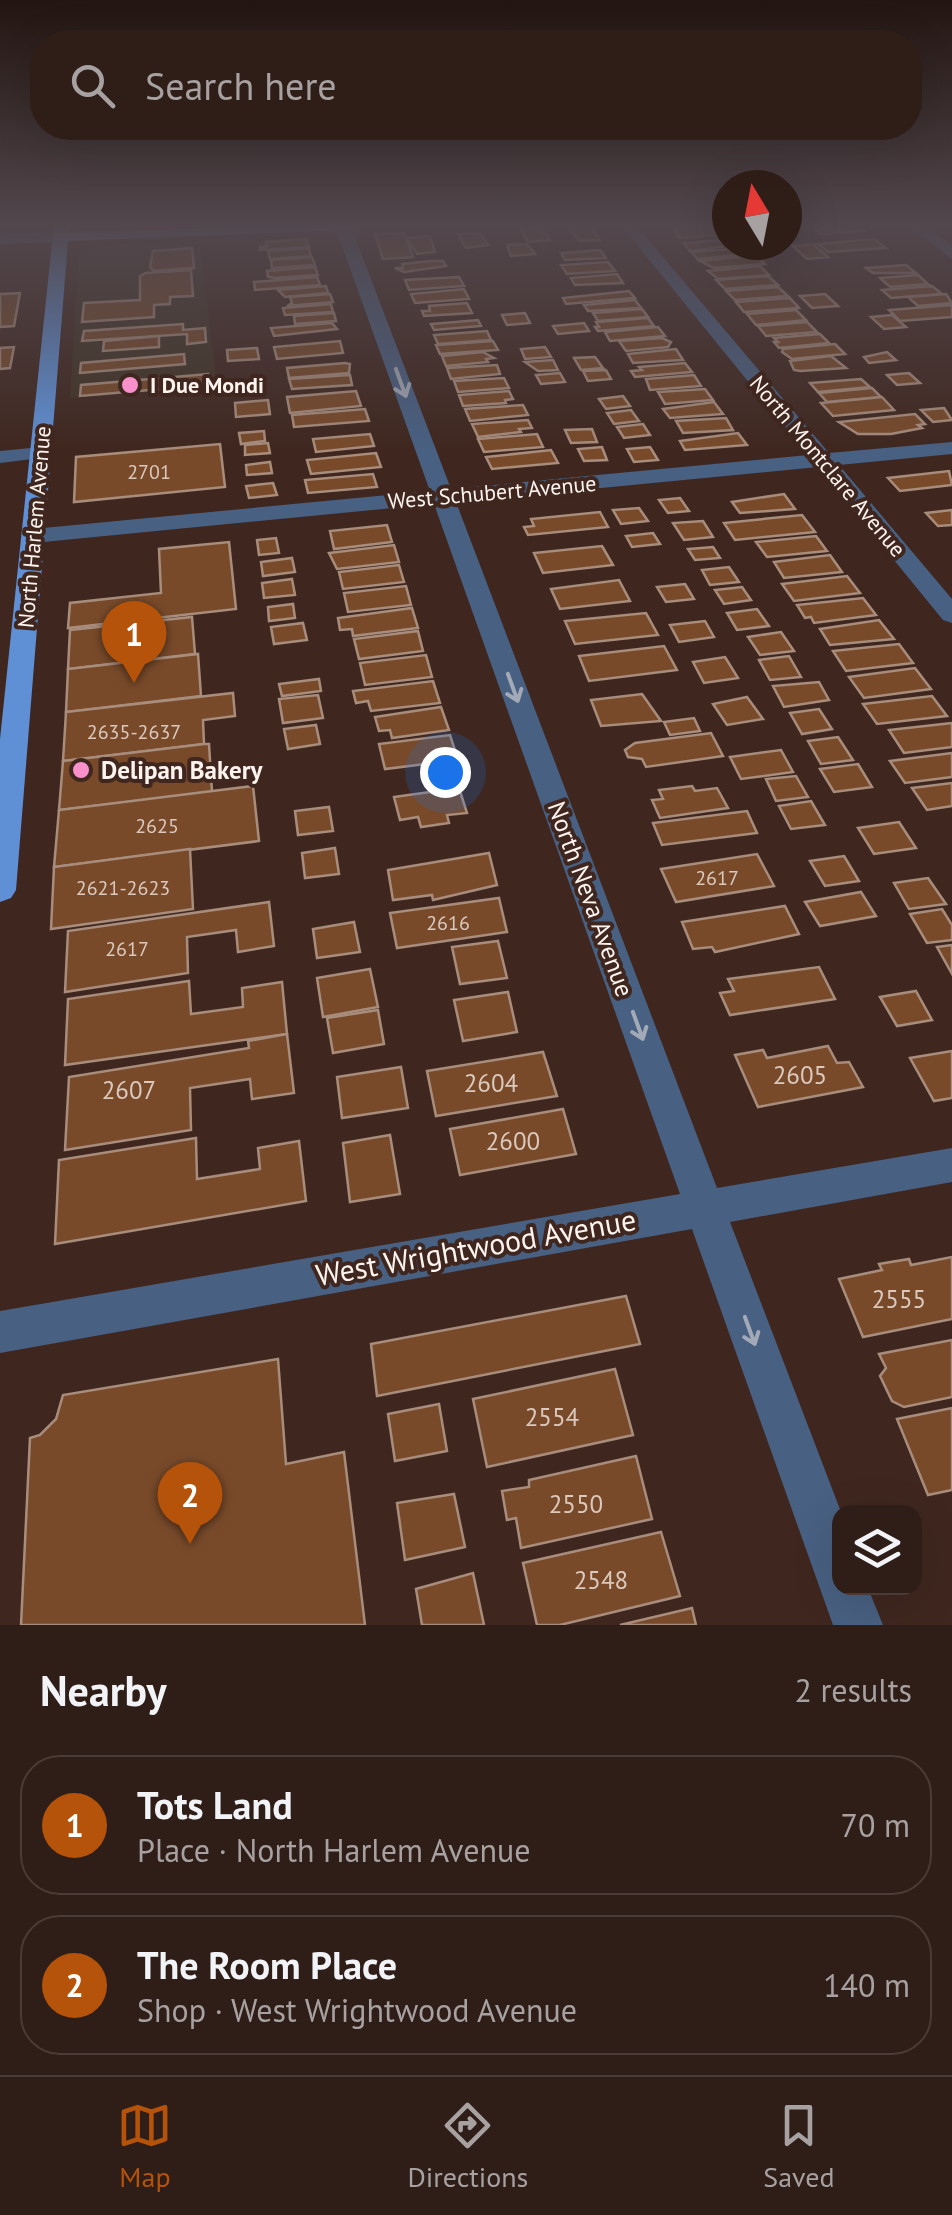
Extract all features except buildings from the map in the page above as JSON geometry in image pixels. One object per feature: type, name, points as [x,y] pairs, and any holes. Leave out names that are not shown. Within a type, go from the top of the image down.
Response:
[{"type":"main road","name":"North Harlem Avenue","points":[[0,890],[55,300]]},
{"type":"street","name":"North Neva Avenue","points":[[377,300],[443,497],[832,1552]]},
{"type":"street","name":"North Montclare Avenue","points":[[691,300],[952,615]]},
{"type":"street","name":"West Schubert Avenue","points":[[33,536],[952,448]]},
{"type":"street","points":[[0,457],[41,453]]},
{"type":"street","name":"West Wrightwood Avenue","points":[[0,1332],[952,1165]]},
{"type":"street","points":[[847,1595],[858,1625]]},
{"type":"shaded area","points":[[76,300],[207,300],[217,385],[70,398]]},
{"type":"place","name":"I Due Mondi","points":[[130,385]]},
{"type":"place","name":"Tots Land","points":[[134,683]]},
{"type":"place","name":"Delipan Bakery","points":[[81,770]]},
{"type":"place","name":"The Room Place","points":[[190,1544]]}]
